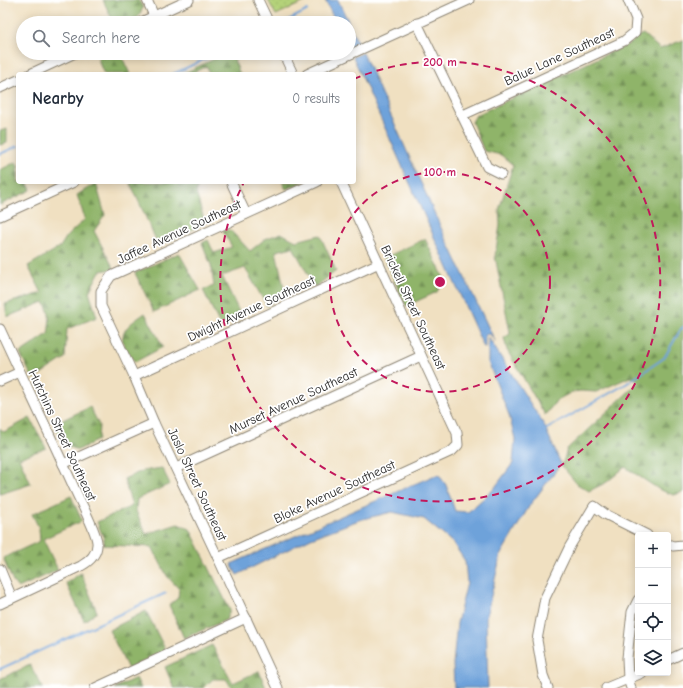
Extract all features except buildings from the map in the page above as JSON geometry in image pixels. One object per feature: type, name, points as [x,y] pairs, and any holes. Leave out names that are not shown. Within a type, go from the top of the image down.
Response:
[{"type":"street","points":[[147,0],[154,16],[189,0]]},
{"type":"street","points":[[258,0],[266,16]]},
{"type":"street","points":[[356,51],[469,0]]},
{"type":"street","name":"Balue Lane Southeast","points":[[462,115],[624,41],[635,32],[636,19],[628,0]]},
{"type":"street","points":[[418,23],[487,167],[501,174]]},
{"type":"street","points":[[34,72],[60,60]]},
{"type":"street","points":[[286,60],[292,72]]},
{"type":"street","points":[[311,72],[337,60]]},
{"type":"street","points":[[0,88],[16,81]]},
{"type":"street","points":[[0,216],[70,184]]},
{"type":"street","points":[[232,184],[246,214]]},
{"type":"street","name":"Jaffee Avenue Southeast","points":[[101,291],[111,276],[313,184]]},
{"type":"street","name":"Brickell Street Southeast","points":[[342,184],[457,433],[458,445]]},
{"type":"street","name":"Dwight Avenue Southeast","points":[[134,376],[379,263]]},
{"type":"street","name":"Jaslo Street Southeast","points":[[101,291],[100,306],[134,376],[154,423],[278,688]]},
{"type":"street","name":"Hutchins Street Southeast","points":[[0,329],[63,464],[97,542],[95,553],[90,561],[12,598]]},
{"type":"street","name":"Murset Avenue Southeast","points":[[176,468],[421,356]]},
{"type":"street","points":[[0,381],[20,372]]},
{"type":"street","points":[[63,464],[154,423]]},
{"type":"street","name":"Bloke Avenue Southeast","points":[[218,558],[452,451],[458,445]]},
{"type":"street","points":[[548,688],[543,675],[537,640],[544,598],[586,518],[594,506],[605,514],[641,532]]},
{"type":"street","points":[[671,548],[683,545]]},
{"type":"street","points":[[0,569],[12,598],[0,604]]},
{"type":"street","points":[[629,684],[627,658],[632,612],[636,604]]},
{"type":"street","points":[[95,688],[246,618]]},
{"type":"street","points":[[671,659],[683,653]]},
{"type":"street","points":[[606,688],[629,684],[638,676]]},
{"type":"green space","points":[[103,0],[139,0],[143,8],[139,16],[111,16]]},
{"type":"green space","points":[[268,0],[309,0],[276,15]]},
{"type":"green space","points":[[643,34],[660,49],[683,40],[683,492],[674,495],[660,490],[625,467],[607,482],[589,491],[577,484],[562,466],[567,449],[639,382],[630,377],[596,392],[572,392],[557,400],[545,415],[507,350],[504,338],[510,334],[510,332],[495,256],[500,225],[499,210],[513,165],[501,155],[484,151],[472,122],[476,115],[633,42],[634,38]]},
{"type":"green space","points":[[99,60],[123,60],[129,72],[103,72]]},
{"type":"green space","points":[[212,60],[234,60],[239,72],[208,72],[207,66],[194,72],[186,72]]},
{"type":"green space","points":[[7,129],[7,143],[0,145],[0,131]]},
{"type":"green space","points":[[16,162],[16,184],[28,184],[31,190],[0,205],[0,170]]},
{"type":"green space","points":[[96,184],[105,215],[94,231],[114,269],[100,271],[89,292],[97,317],[67,329],[65,358],[33,379],[20,353],[48,334],[48,310],[44,302],[7,317],[5,304],[42,293],[28,266],[60,247],[67,236],[85,219],[77,195]]},
{"type":"green space","points":[[131,184],[198,184],[196,193],[205,223],[166,243],[156,240]]},
{"type":"green space","points":[[283,184],[299,184],[286,189]]},
{"type":"green space","points":[[230,230],[250,251],[265,239],[281,233],[296,241],[320,235],[336,271],[315,287],[293,247],[276,251],[285,293],[267,306],[245,268],[222,276],[242,318],[221,327],[203,290],[214,286],[211,265],[202,243],[208,240],[214,253],[232,247],[223,231]]},
{"type":"green space","points":[[425,239],[444,278],[437,292],[406,306],[384,258]]},
{"type":"green space","points":[[179,253],[200,290],[154,312],[135,273]]},
{"type":"green space","points":[[145,313],[163,347],[135,362],[123,343],[124,333],[133,322]]},
{"type":"green space","points":[[90,407],[99,425],[98,440],[78,450],[64,445],[54,424]]},
{"type":"green space","points":[[30,418],[46,448],[19,458],[31,484],[0,494],[0,428],[4,432]]},
{"type":"green space","points":[[162,468],[170,484],[137,499],[136,511],[146,534],[178,524],[190,529],[230,610],[226,620],[184,638],[169,605],[178,598],[179,589],[167,576],[152,547],[104,545],[104,539],[97,522],[132,506],[124,479],[142,471]]},
{"type":"green space","points":[[71,496],[82,521],[43,539],[58,570],[18,588],[13,582],[3,558],[40,541],[39,528],[32,514]]},
{"type":"green space","points":[[81,573],[97,612],[84,621],[66,583]]},
{"type":"green space","points":[[146,611],[166,651],[128,669],[109,630]]},
{"type":"green space","points":[[212,645],[233,683],[259,671],[266,688],[232,688],[226,679],[213,679],[204,688],[174,688],[165,667]]},
{"type":"green space","points":[[30,665],[43,688],[0,688],[0,679]]},
{"type":"green space","points":[[136,678],[141,688],[115,688]]},
{"type":"water","points":[[325,0],[338,0],[346,16],[333,16]]},
{"type":"water","points":[[356,39],[359,46],[356,47]]},
{"type":"water","points":[[363,53],[442,230],[495,341],[491,335],[487,334],[485,336],[484,348],[354,60],[356,60],[356,56]]},
{"type":"water","points":[[488,337],[544,425],[561,464],[530,505],[501,554],[486,617],[488,688],[454,688],[453,664],[457,623],[467,583],[465,561],[453,543],[424,519],[392,512],[359,520],[311,538],[237,575],[231,564],[433,476],[439,475],[446,485],[455,511],[468,512],[493,490],[513,463],[515,439],[509,415],[488,362]]},
{"type":"waterway","points":[[296,16],[308,10]]},
{"type":"waterway","points":[[177,72],[203,60]]},
{"type":"waterway","points":[[0,154],[16,147]]},
{"type":"waterway","points":[[545,430],[626,384],[664,358],[683,327]]},
{"type":"waterway","points":[[0,669],[166,593]]}]
